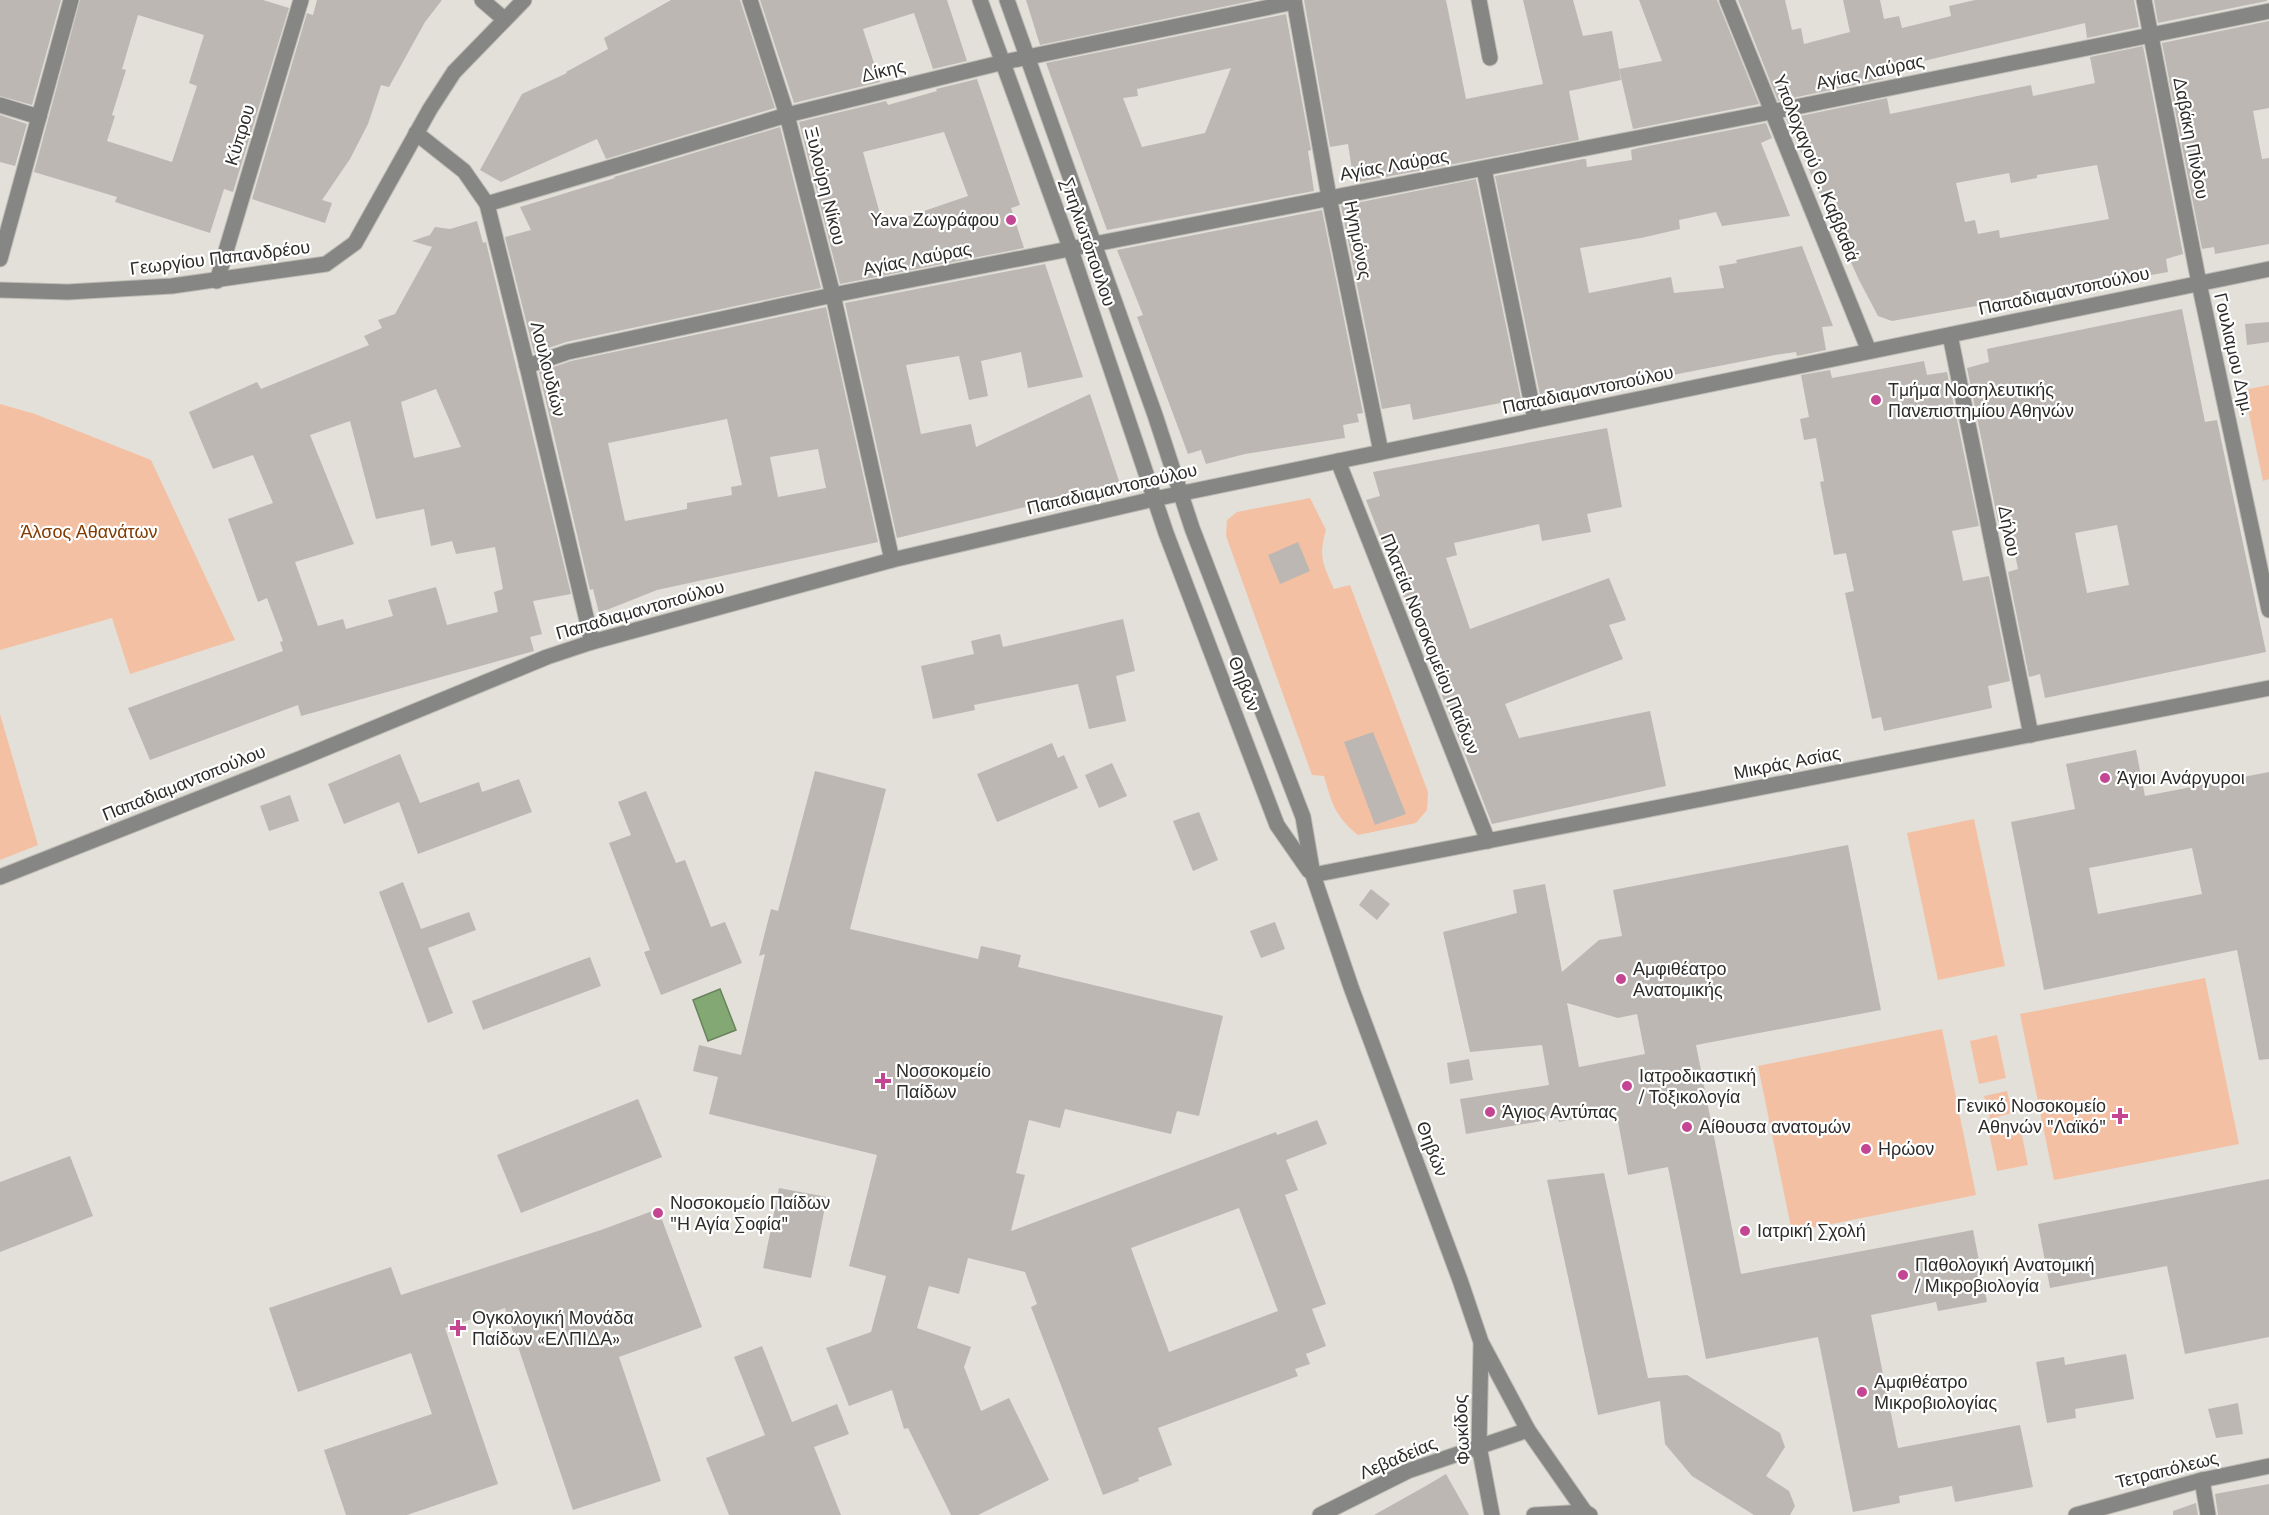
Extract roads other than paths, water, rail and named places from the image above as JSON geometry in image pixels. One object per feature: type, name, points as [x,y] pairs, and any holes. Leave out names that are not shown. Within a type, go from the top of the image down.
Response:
[{"type":"street","points":[[0,259],[71,0]]},
{"type":"street","name":"Κύπρου","points":[[217,280],[301,0]]},
{"type":"street","points":[[482,0],[504,19]]},
{"type":"street","name":"Γεωργίου Παπανδρέου","points":[[0,290],[68,292],[172,286],[326,264],[355,243],[416,133],[454,72],[524,0]]},
{"type":"street","name":"Ξυλούρη Νίκου","points":[[750,0],[787,115],[833,295],[892,560]]},
{"type":"street","name":"Σπηλιωτόπουλου","points":[[980,0],[1071,250],[1154,499]]},
{"type":"street","name":"Σπηλιωτόπουλου","points":[[1007,0],[1155,416],[1180,493]]},
{"type":"street","points":[[1479,0],[1490,58]]},
{"type":"street","name":"Υπολοχαγού Θ. Καββαθά","points":[[1727,0],[1869,351]]},
{"type":"street","name":"Δαβάκη Πίνδου","points":[[2144,0],[2199,283]]},
{"type":"street","name":"Δίκης","points":[[487,204],[787,115],[1004,62],[1294,1]]},
{"type":"street","name":"Ηγημόνος","points":[[1294,1],[1329,197],[1381,452]]},
{"type":"street","name":"Αγίας Λαύρας","points":[[527,366],[568,352],[833,295],[1071,250],[1329,197],[1484,169],[2269,11]]},
{"type":"street","points":[[0,105],[39,117]]},
{"type":"street","name":"Λουλουδιών","points":[[416,133],[464,171],[487,204],[592,642]]},
{"type":"street","points":[[1484,169],[1535,420]]},
{"type":"street","name":"Παπαδιαμαντοπούλου","points":[[0,877],[282,766],[547,657],[592,642],[892,560],[1180,493],[2269,269]]},
{"type":"street","name":"Γουλιαμου Δημ.","points":[[2199,283],[2269,610]]},
{"type":"street","name":"Δήλου","points":[[1950,335],[2031,735]]},
{"type":"street","name":"Πλατεία Νοσοκομείου Παίδων","points":[[1338,461],[1488,841]]},
{"type":"street","name":"Θηβών","points":[[1180,493],[1303,817],[1313,875],[1372,1045],[1481,1342],[1528,1430],[1587,1513]]},
{"type":"street","name":"Θηβών","points":[[1154,499],[1277,825],[1313,875]]},
{"type":"street","name":"Μικράς Ασίας","points":[[1313,875],[2269,688]]},
{"type":"street","name":"Φωκίδος","points":[[1481,1342],[1479,1446],[1492,1515]]},
{"type":"street","name":"Λεβαδείας","points":[[1320,1515],[1408,1471],[1528,1430]]},
{"type":"street","name":"Τετραπόλεως","points":[[2076,1515],[2202,1480],[2269,1466]]},
{"type":"street","points":[[2202,1480],[2208,1515]]},
{"type":"street","points":[[1534,1515],[1587,1513]]},
{"type":"place","name":"Yava Ζωγράφου","points":[[1011,220]]},
{"type":"place","name":"Τμήμα Νοσηλευτικής Πανεπιστημίου Αθηνών","points":[[1876,400]]},
{"type":"place","name":"Άγιοι Ανάργυροι","points":[[2105,778]]},
{"type":"place","name":"Αμφιθέατρο Ανατομικής","points":[[1621,979]]},
{"type":"place","name":"Νοσοκομείο Παίδων","points":[[883,1081]]},
{"type":"place","name":"Ιατροδικαστική / Τοξικολογία","points":[[1627,1086]]},
{"type":"place","name":"Άγιος Αντύπας","points":[[1490,1112]]},
{"type":"place","name":"Γενικό Νοσοκομείο Αθηνών \"Λαϊκό\"","points":[[2120,1116]]},
{"type":"place","name":"Αίθουσα ανατομών","points":[[1687,1127]]},
{"type":"place","name":"Ηρώον","points":[[1866,1149]]},
{"type":"place","name":"Νοσοκομείο Παίδων \"Η Αγία Σοφία\"","points":[[658,1213]]},
{"type":"place","name":"Ιατρική Σχολή","points":[[1745,1231]]},
{"type":"place","name":"Παθολογική Ανατομική / Μικροβιολογία","points":[[1903,1275]]},
{"type":"place","name":"Ογκολογική Μονάδα Παίδων «ΕΛΠΙΔΑ»","points":[[458,1328]]},
{"type":"place","name":"Αμφιθέατρο Μικροβιολογίας","points":[[1862,1392]]},
{"type":"park label","name":"Άλσος Αθανάτων","points":[[89,532]]}]
